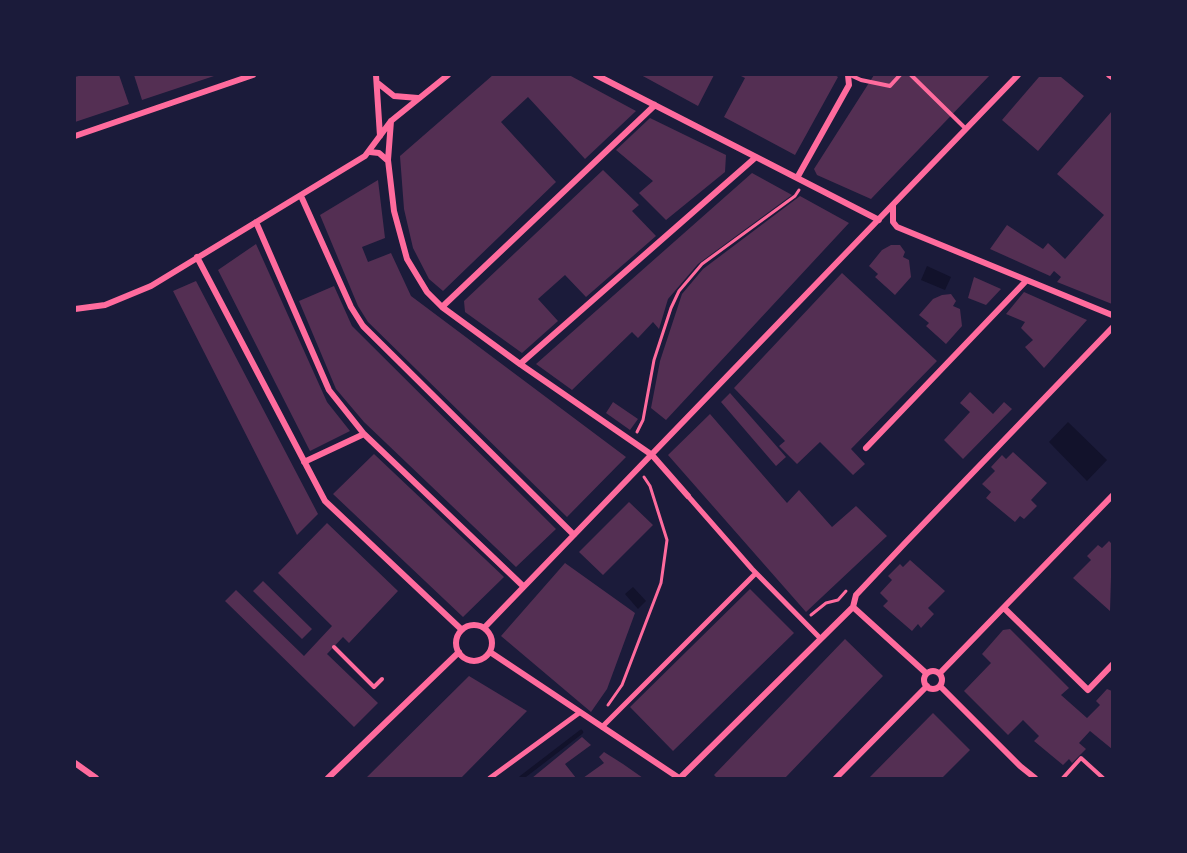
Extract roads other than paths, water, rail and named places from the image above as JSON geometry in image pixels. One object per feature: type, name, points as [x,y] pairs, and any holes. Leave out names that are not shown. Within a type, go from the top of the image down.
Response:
[{"type":"street","points":[[75,136],[254,75]]},
{"type":"street","points":[[375,75],[378,84],[380,136]]},
{"type":"street","points":[[75,309],[105,304],[151,286],[301,196],[370,152],[391,121],[448,75]]},
{"type":"street","points":[[596,75],[879,220]]},
{"type":"street","points":[[797,178],[849,85],[849,75]]},
{"type":"street","points":[[484,628],[1018,75]]},
{"type":"street","points":[[378,84],[394,96],[419,98]]},
{"type":"street","points":[[442,307],[655,105]]},
{"type":"street","points":[[391,121],[388,160],[394,211],[407,259],[427,292],[442,307],[520,364],[652,455],[756,573],[820,638]]},
{"type":"street","points":[[370,152],[379,153],[388,160]]},
{"type":"street","points":[[520,364],[756,157]]},
{"type":"street","points":[[301,196],[351,307],[363,326],[574,535]]},
{"type":"street","points":[[894,204],[891,213],[897,227],[1025,282],[1112,315]]},
{"type":"street","points":[[256,222],[329,390],[364,434],[523,586]]},
{"type":"street","points":[[197,258],[325,501],[462,630]]},
{"type":"street","points":[[866,448],[1025,282]]},
{"type":"street","points":[[490,652],[680,778],[853,607],[856,595],[1112,328]]},
{"type":"street","points":[[304,462],[364,434]]},
{"type":"street","points":[[940,673],[1111,498]]},
{"type":"street","points":[[602,727],[756,573]]},
{"type":"street","points":[[853,607],[927,673]]},
{"type":"street","points":[[1004,608],[1088,690],[1112,666]]},
{"type":"street","points":[[475,625],[484,628],[491,639],[490,652],[485,658],[475,662],[465,659],[459,652],[457,638],[462,630],[475,625]]},
{"type":"street","points":[[328,778],[459,652]]},
{"type":"street","points":[[935,670],[940,673],[943,678],[940,686],[932,689],[927,686],[924,681],[927,673],[935,670]]},
{"type":"street","points":[[836,778],[927,686]]},
{"type":"street","points":[[940,686],[1020,766],[1035,778]]},
{"type":"street","points":[[490,778],[579,712]]},
{"type":"street","points":[[75,763],[96,778]]},
{"type":"lane","points":[[849,75],[890,86],[900,75]]},
{"type":"lane","points":[[911,75],[965,128]]},
{"type":"lane","points":[[334,647],[374,687],[382,680]]},
{"type":"lane","points":[[1063,778],[1082,758],[1103,778]]},
{"type":"waterway","points":[[521,778],[581,732]]}]
